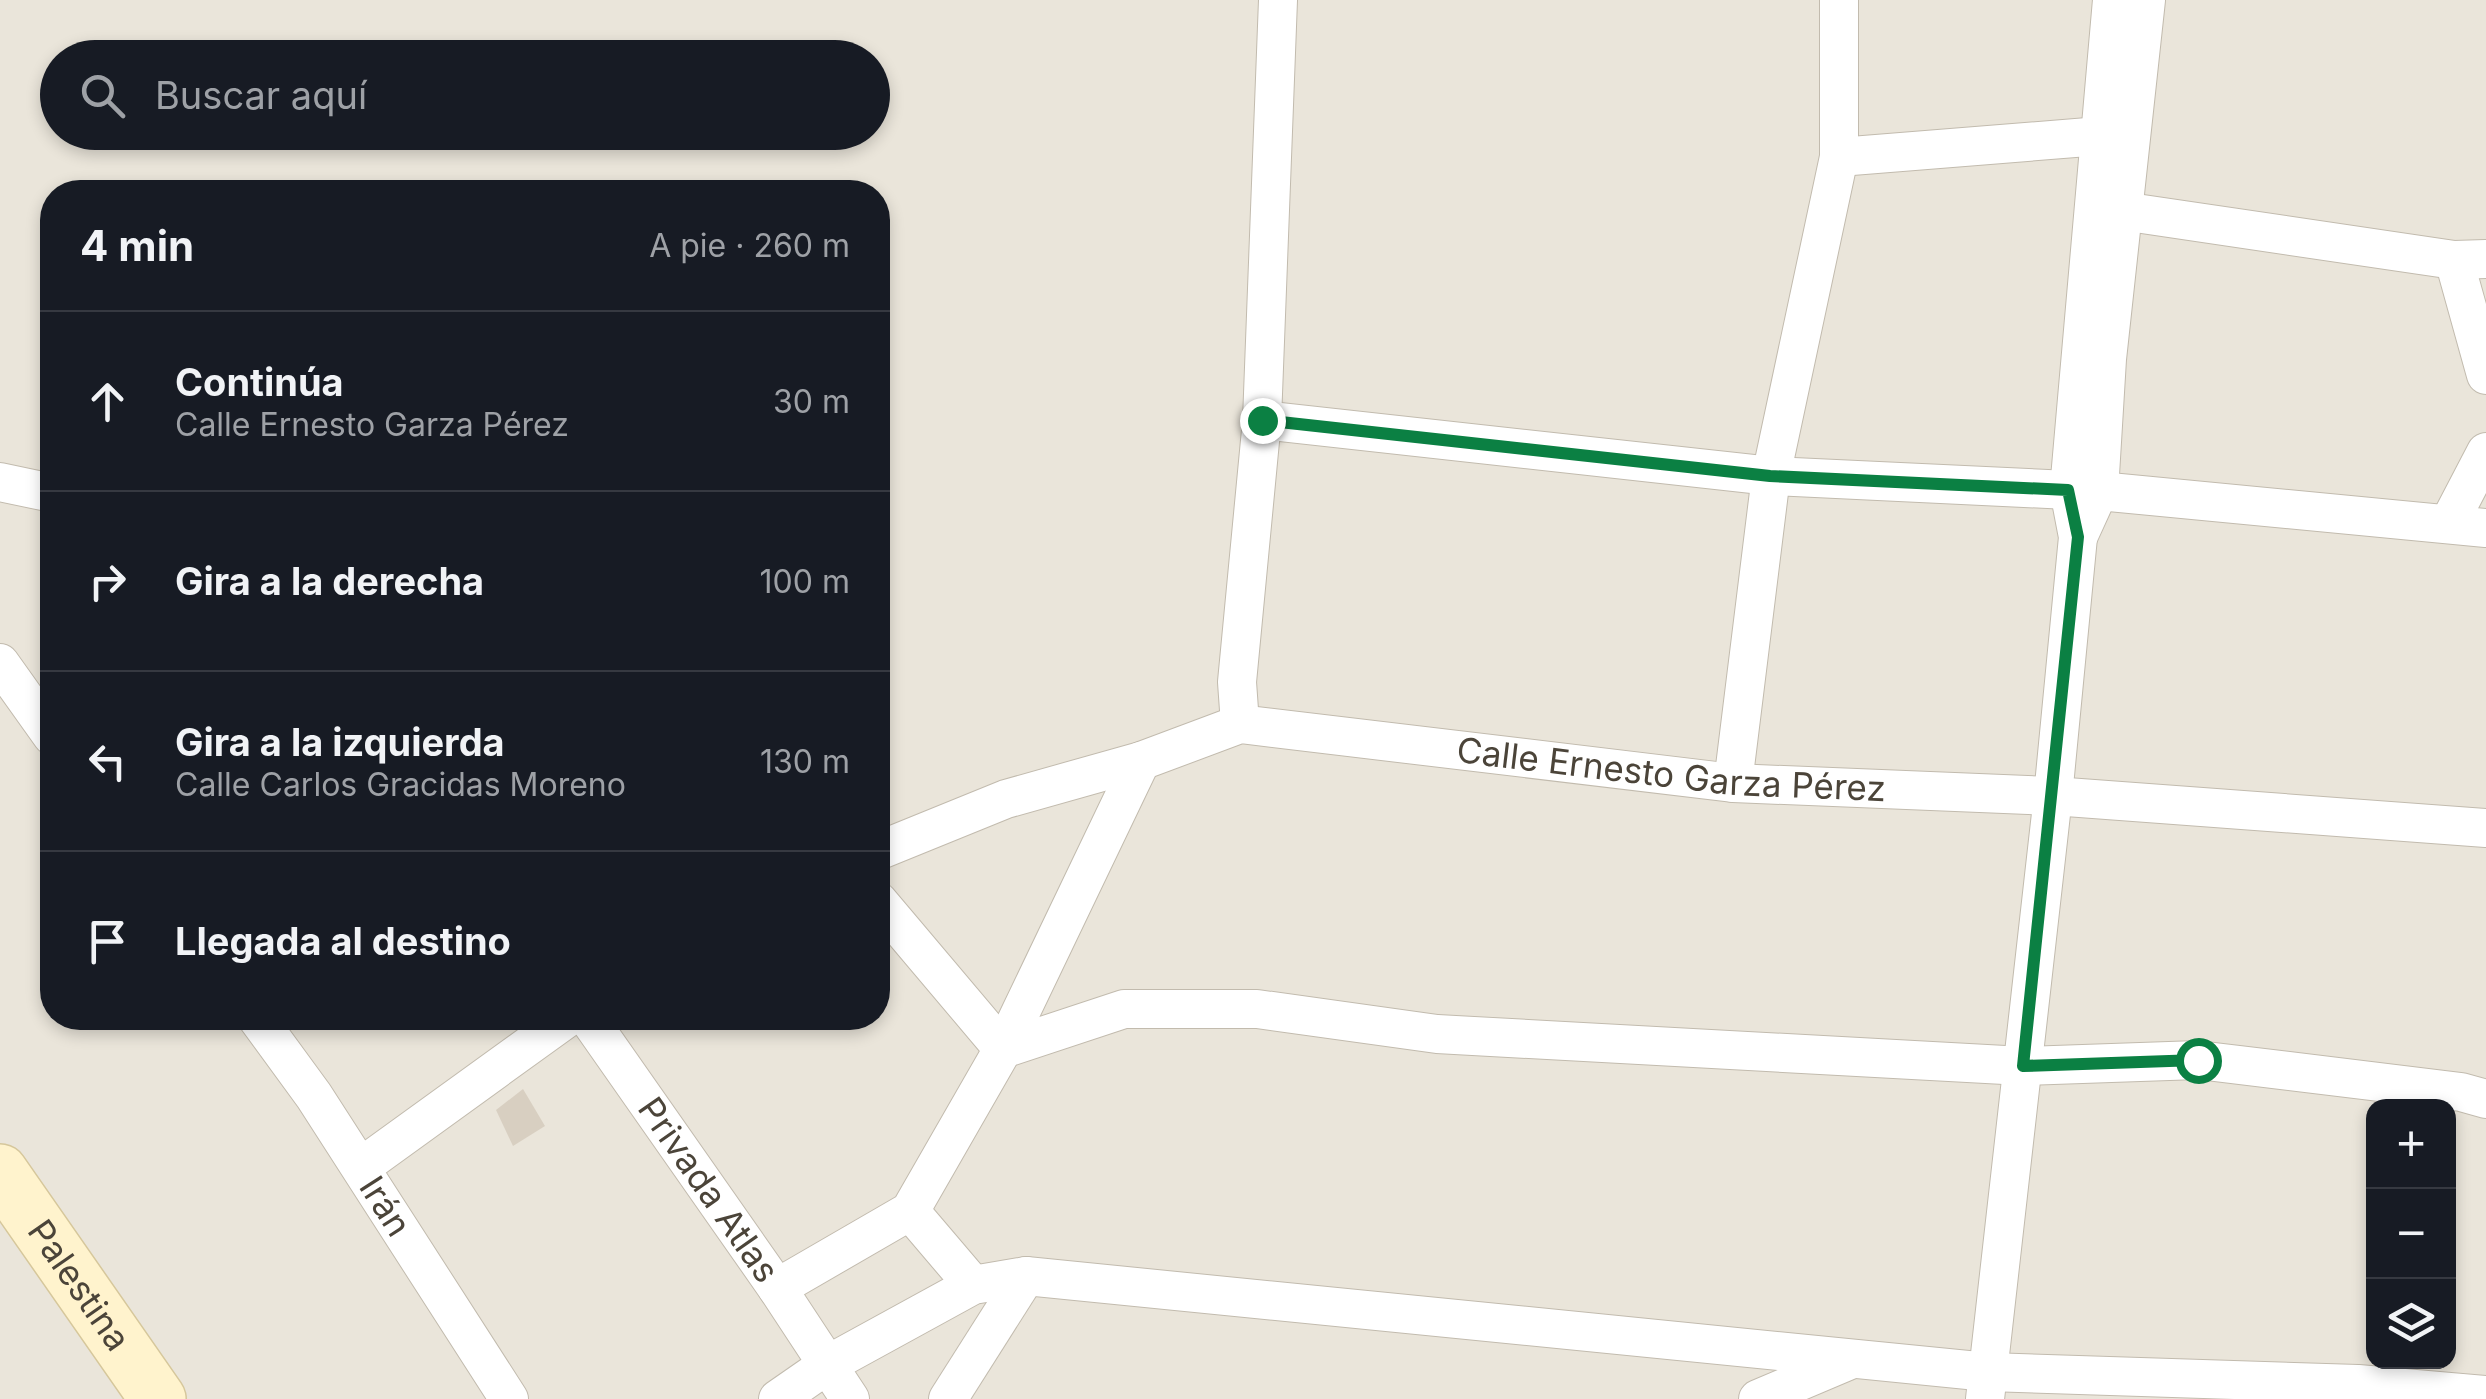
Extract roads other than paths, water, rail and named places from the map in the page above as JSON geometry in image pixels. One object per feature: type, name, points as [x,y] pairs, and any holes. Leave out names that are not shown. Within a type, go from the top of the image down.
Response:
[{"type":"street","points":[[1240,724],[1237,682],[1262,420],[1278,0]]},
{"type":"street","points":[[1733,783],[1770,476],[1839,158],[1839,0]]},
{"type":"street","points":[[2094,358],[2122,211],[2115,134],[2112,0]]},
{"type":"street","points":[[1987,1386],[2053,796],[2115,134],[2146,0]]},
{"type":"street","points":[[1839,158],[2115,134]]},
{"type":"street","points":[[2122,211],[2470,260],[2486,375]]},
{"type":"street","points":[[1262,420],[1770,476],[2084,490],[2468,526],[2486,452]]},
{"type":"street","points":[[0,482],[40,490]]},
{"type":"street","points":[[0,663],[40,719]]},
{"type":"street","name":"Calle Ernesto Garza Pérez","points":[[890,846],[1006,799],[1141,762],[1240,724],[1733,783],[2053,796],[2486,828]]},
{"type":"street","points":[[777,1288],[910,1211],[1003,1049],[1141,762]]},
{"type":"street","points":[[890,915],[1003,1049]]},
{"type":"street","points":[[1003,1049],[1124,1010],[1257,1009],[1437,1034],[2023,1066],[2198,1060],[2461,1092],[2486,1099]]},
{"type":"street","name":"Irán","points":[[265,1030],[361,1167],[509,1399]]},
{"type":"street","points":[[361,1167],[550,1030]]},
{"type":"street","name":"Privada Atlas","points":[[596,1030],[850,1399]]},
{"type":"street","name":"Palestina","points":[[0,1172],[158,1399]]},
{"type":"street","points":[[910,1211],[973,1285]]},
{"type":"street","points":[[948,1399],[1026,1276]]},
{"type":"street","points":[[778,1399],[826,1365],[973,1285],[1026,1276],[1857,1357],[1987,1386],[2486,1394]]},
{"type":"street","points":[[1758,1399],[1857,1357]]}]
